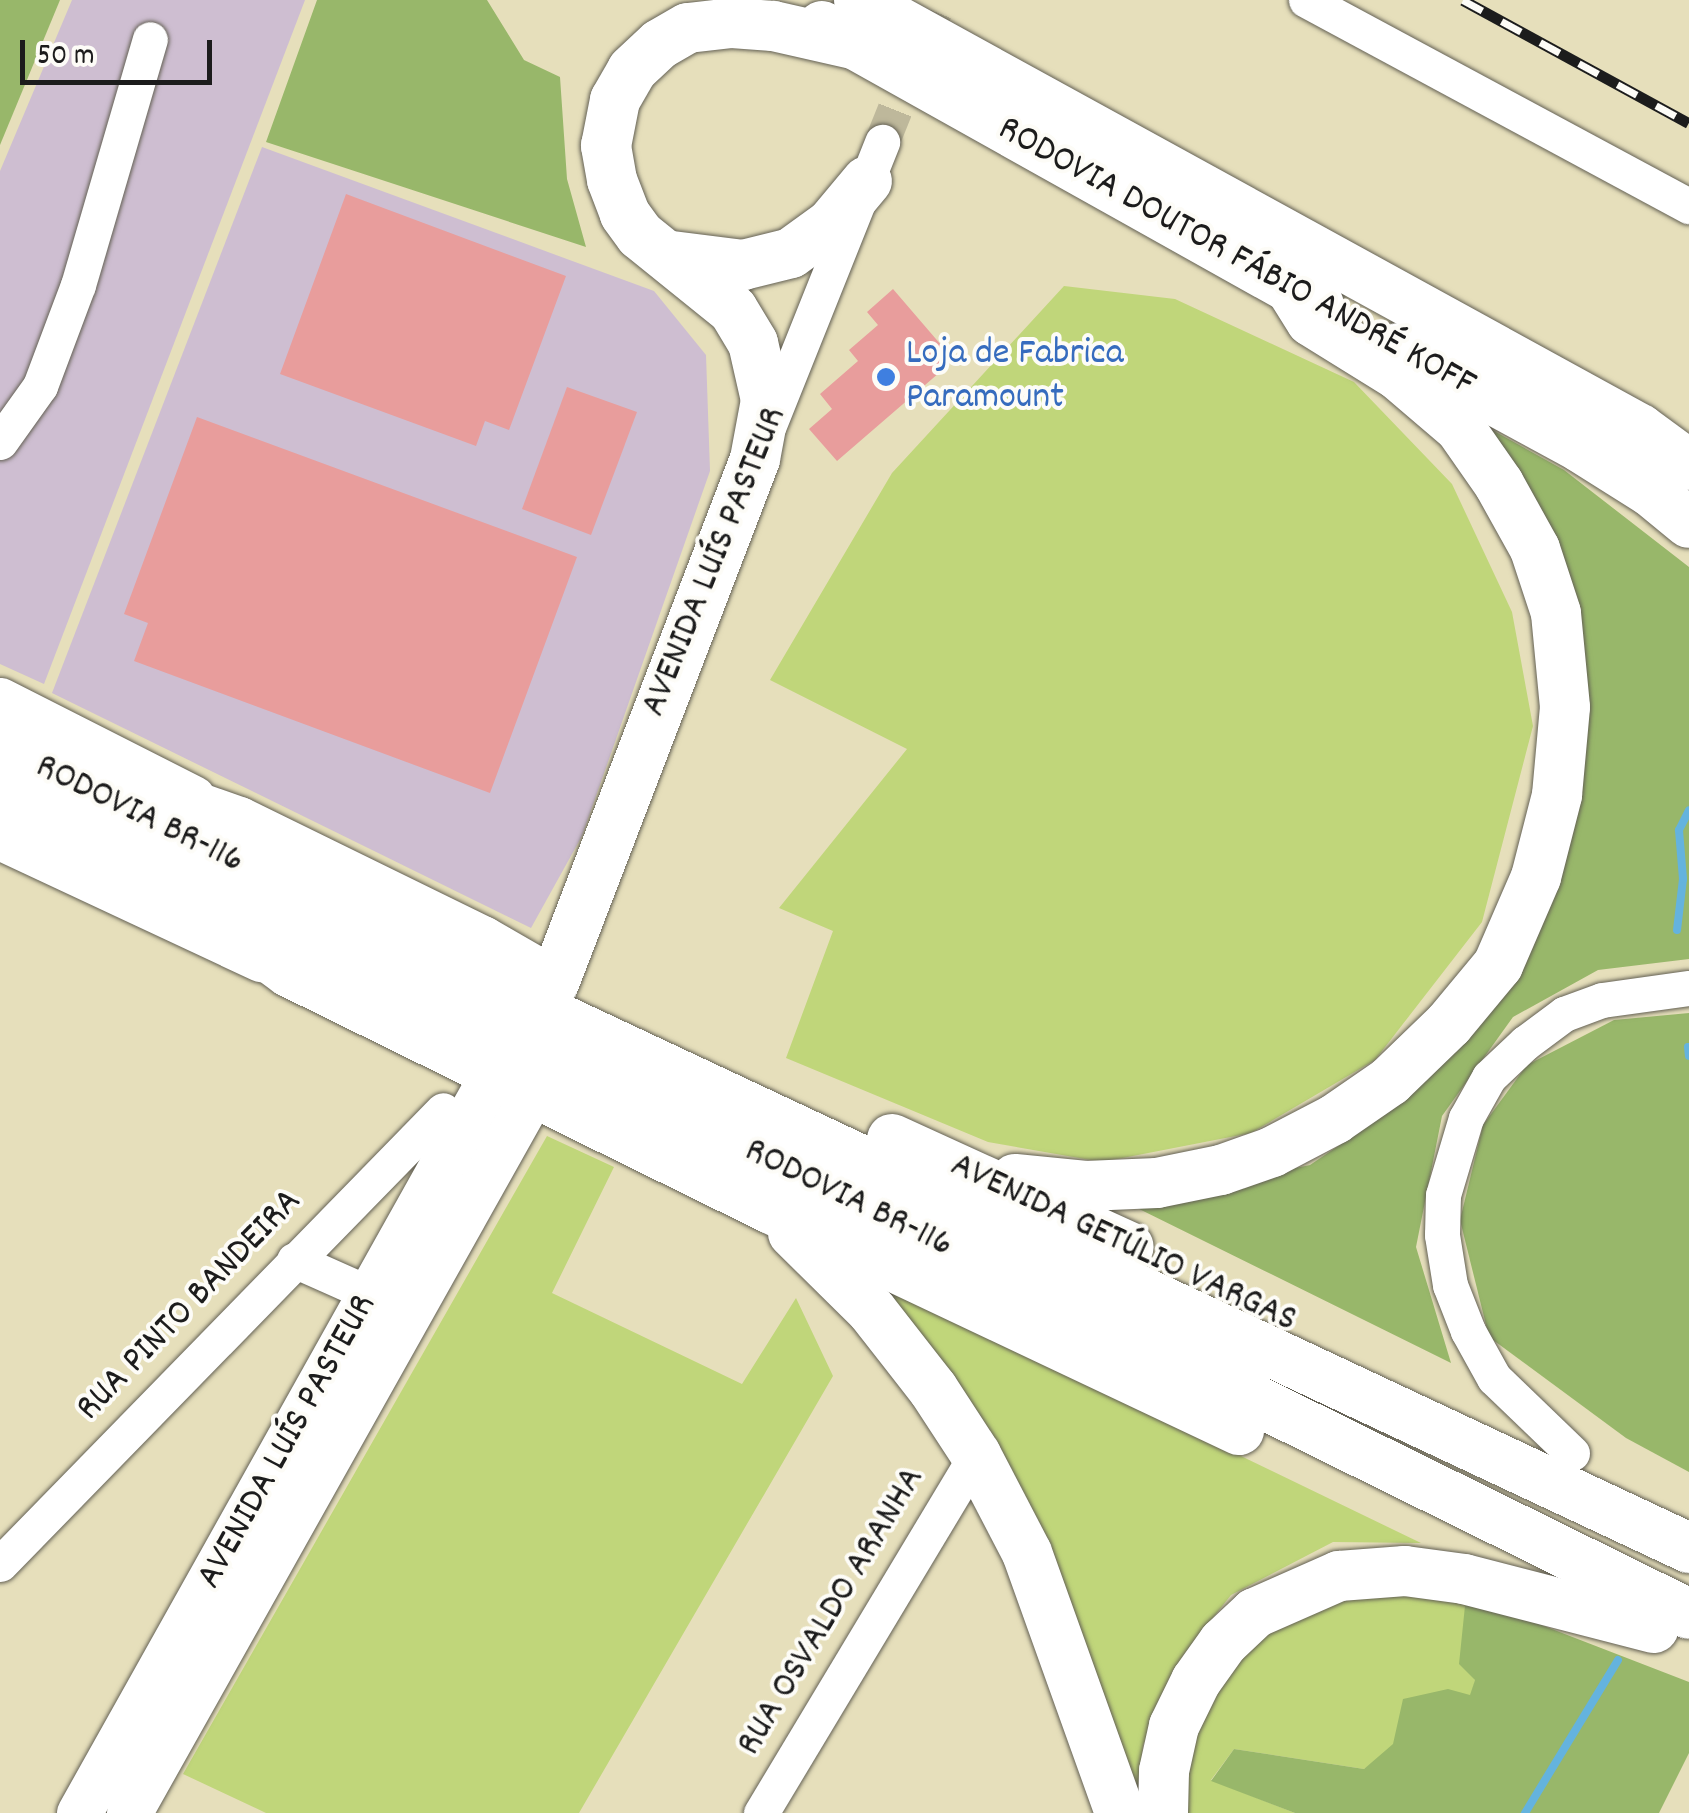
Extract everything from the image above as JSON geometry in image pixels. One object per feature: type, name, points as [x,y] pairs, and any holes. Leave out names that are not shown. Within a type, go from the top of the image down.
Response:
[{"type":"highway","name":"RODOVIA DOUTOR FÁBIO ANDRÉ KOFF","points":[[778,0],[856,22],[1640,429],[1689,464]]},
{"type":"highway","points":[[756,459],[766,400],[754,343],[733,310],[672,256],[640,235],[625,214],[612,180],[606,146],[614,100],[632,70],[660,44],[688,28],[732,22],[772,26],[856,22]]},
{"type":"highway","name":"RODOVIA DOUTOR FÁBIO ANDRÉ KOFF","points":[[856,22],[1290,288],[1580,447],[1650,491],[1689,523]]},
{"type":"highway","points":[[672,256],[743,264],[792,253],[831,224],[874,162]]},
{"type":"highway","points":[[979,1175],[1086,1186],[1157,1184],[1221,1170],[1272,1152],[1390,1081],[1449,1024],[1498,965],[1536,876],[1557,795],[1565,707],[1556,613],[1535,549],[1499,484],[1460,428],[1398,375],[1311,322],[1290,288]]},
{"type":"highway","points":[[1640,429],[1689,450]]},
{"type":"highway","name":"AVENIDA LUÍS PASTEUR","points":[[554,983],[756,459]]},
{"type":"highway","name":"AVENIDA GETÚLIO VARGAS","points":[[0,738],[239,822],[482,941],[554,983],[749,1079],[979,1175],[1572,1453],[1689,1512]]},
{"type":"highway","name":"RODOVIA BR-116","points":[[0,748],[558,1018],[1689,1548]]},
{"type":"highway","name":"RODOVIA BR-116","points":[[0,798],[650,1102],[1677,1629]]},
{"type":"highway","points":[[144,865],[289,972]]},
{"type":"highway","name":"RODOVIA BR-116","points":[[289,972],[515,1080],[768,1208],[1677,1629]]},
{"type":"highway","points":[[768,1208],[872,1311],[933,1389],[976,1455],[1027,1553],[1120,1813]]},
{"type":"highway","points":[[1163,1813],[1164,1771],[1174,1726],[1196,1681],[1223,1643],[1255,1614],[1339,1576],[1404,1571],[1464,1579],[1677,1629]]},
{"type":"main road","points":[[0,700],[239,822]]},
{"type":"main road","name":"RODOVIA BR-116","points":[[0,838],[289,972]]},
{"type":"main road","name":"AVENIDA LUÍS PASTEUR","points":[[79,1813],[130,1780],[515,1080]]},
{"type":"street","points":[[1306,0],[1689,206]]},
{"type":"street","points":[[0,442],[40,386],[72,302],[150,39]]},
{"type":"street","name":"AVENIDA LUÍS PASTEUR","points":[[756,459],[874,162]]},
{"type":"street","points":[[1572,1453],[1494,1378],[1468,1331],[1450,1286],[1442,1235],[1442,1195],[1466,1118],[1490,1077],[1524,1043],[1564,1014],[1602,1000],[1689,988]]},
{"type":"street","name":"RUA PINTO BANDEIRA","points":[[0,1564],[443,1110]]},
{"type":"street","points":[[294,1260],[392,1304]]},
{"type":"street","name":"RUA OSVALDO ARANHA","points":[[762,1813],[976,1455]]},
{"type":"shaded area","points":[[72,0],[305,0],[44,684],[0,664],[0,171]]},
{"type":"shaded area","points":[[262,147],[654,291],[706,355],[710,471],[582,836],[531,928],[52,693]]},
{"type":"green space","points":[[0,0],[60,0],[0,145]]},
{"type":"green space","points":[[317,0],[487,0],[524,60],[560,77],[567,179],[586,247],[266,142]]},
{"type":"green space","points":[[1064,286],[1175,299],[1354,382],[1452,484],[1512,612],[1533,726],[1482,922],[1375,1060],[1251,1133],[1102,1162],[988,1142],[786,1058],[833,931],[779,908],[907,749],[770,680],[892,473]]},
{"type":"green space","points":[[1476,421],[1564,470],[1689,567],[1689,959],[1598,970],[1513,1017],[1442,1116],[1416,1247],[1451,1363],[1127,1203],[1310,1165],[1405,1101],[1582,734]]},
{"type":"green space","points":[[1689,1013],[1689,1472],[1626,1438],[1489,1337],[1460,1220],[1483,1125],[1527,1065],[1614,1020]]},
{"type":"green space","points":[[547,1136],[614,1167],[552,1293],[742,1384],[796,1298],[833,1376],[579,1813],[266,1813],[183,1774]]},
{"type":"green space","points":[[870,1277],[1421,1543],[1333,1542],[1231,1595],[1182,1657],[1143,1745],[1138,1808]]},
{"type":"green space","points":[[1358,1589],[1466,1596],[1475,1681],[1471,1695],[1364,1769],[1234,1749],[1211,1780],[1295,1813],[1182,1813],[1201,1704],[1253,1640]]},
{"type":"green space","points":[[1466,1596],[1689,1682],[1689,1753],[1659,1813],[1295,1813],[1211,1781],[1234,1749],[1364,1769],[1393,1744],[1403,1699],[1448,1689],[1470,1695],[1475,1680],[1459,1664]]},
{"type":"building","points":[[346,194],[566,276],[509,430],[485,421],[476,446],[280,374]]},
{"type":"building","name":"Loja de Fabrica Paramount","points":[[893,289],[954,360],[837,461],[809,429],[832,409],[820,394],[858,361],[849,350],[878,325],[867,312]]},
{"type":"building","points":[[567,387],[637,412],[591,535],[522,509]]},
{"type":"building","points":[[197,417],[577,557],[490,793],[134,661],[148,623],[124,614]]},
{"type":"waterway","points":[[1677,930],[1683,879],[1679,830],[1689,810]]},
{"type":"waterway","points":[[1688,1047],[1689,1056]]},
{"type":"waterway","points":[[1525,1813],[1618,1660]]},
{"type":"tunnel","points":[[882,142],[939,0]]},
{"type":"railway","points":[[1463,0],[1689,123]]},
{"type":"place","name":"Loja de Fabrica Paramount","points":[[886,377]]}]
